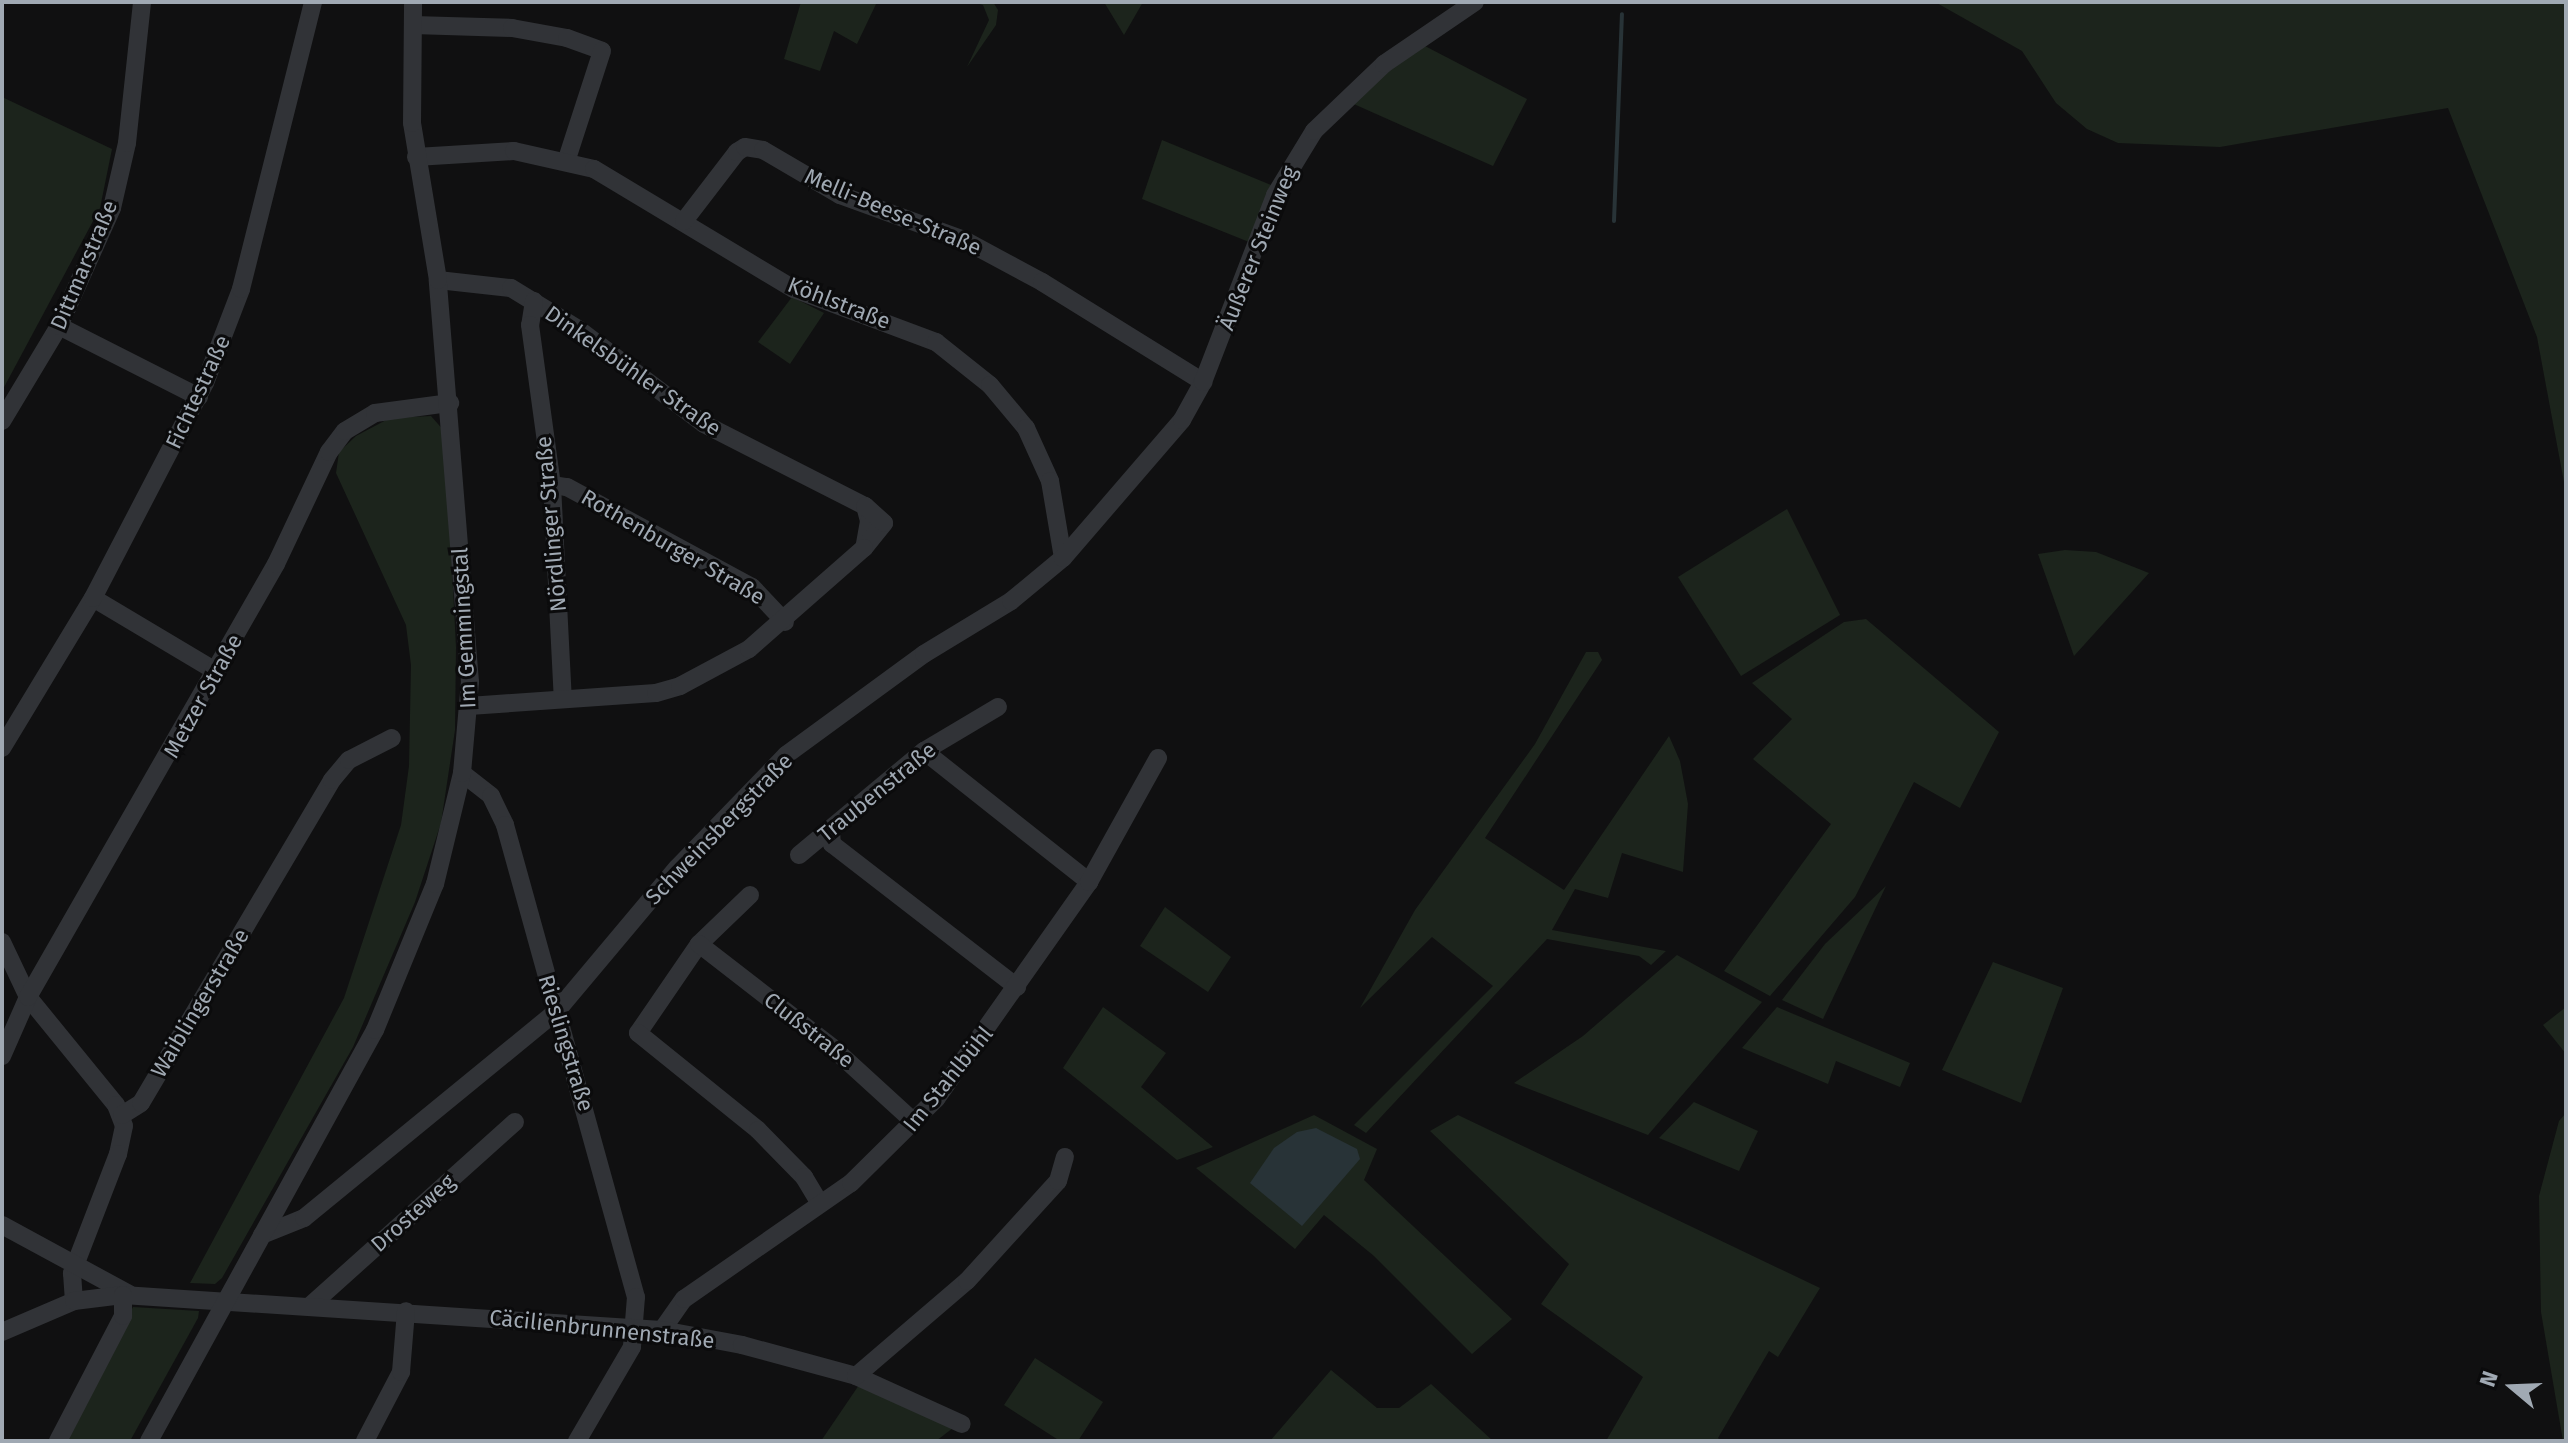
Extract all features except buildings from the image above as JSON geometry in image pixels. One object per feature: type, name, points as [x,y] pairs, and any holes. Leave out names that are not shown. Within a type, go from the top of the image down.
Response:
[{"type":"street","name":"Dittmarstraße","points":[[2,421],[59,326],[112,208],[127,143],[142,2]]},
{"type":"street","name":"Fichtestraße","points":[[2,748],[93,598],[199,397],[241,289],[313,2]]},
{"type":"street","name":"Im Gemmingstal","points":[[149,1441],[229,1301],[398,980],[435,884],[462,773],[469,706],[450,403],[438,280],[416,157],[413,2]]},
{"type":"street","name":"Äußerer Steinweg","points":[[1203,382],[1275,195],[1308,141],[1341,100],[1384,64],[1475,2]]},
{"type":"street","points":[[413,25],[512,28],[567,38],[602,51],[567,159]]},
{"type":"street","name":"Melli-Beese-Straße","points":[[684,221],[737,152],[745,147],[763,150],[840,195],[964,240],[1042,282],[1203,382]]},
{"type":"street","name":"Köhlstraße","points":[[416,157],[488,150],[567,159],[619,180],[794,289],[936,342],[990,385],[1026,428],[1050,481],[1063,558]]},
{"type":"street","name":"Dinkelsbühler Straße","points":[[438,280],[482,281],[534,301],[704,424],[865,506],[884,523],[864,548],[785,622]]},
{"type":"street","name":"Nördlinger Straße","points":[[534,301],[531,339],[552,485],[563,699]]},
{"type":"street","points":[[59,326],[199,397]]},
{"type":"street","name":"Schweinsbergstraße","points":[[262,1235],[304,1218],[556,1012],[694,850],[786,755],[924,654],[1011,601],[1063,558],[1182,420],[1203,382]]},
{"type":"street","name":"Metzer Straße","points":[[2,1056],[28,997],[217,672],[293,531],[319,467],[345,431],[375,413],[450,403]]},
{"type":"street","name":"Rothenburger Straße","points":[[552,485],[567,487],[752,587],[785,622]]},
{"type":"street","points":[[93,598],[217,672]]},
{"type":"street","points":[[469,706],[656,693],[680,686],[749,649],[785,622]]},
{"type":"street","name":"Traubenstraße","points":[[799,855],[924,751],[998,707]]},
{"type":"street","name":"Waiblingerstraße","points":[[122,1115],[141,1103],[332,780],[349,760],[392,738]]},
{"type":"street","points":[[924,751],[1089,882]]},
{"type":"street","name":"Im Stahlbühl","points":[[662,1330],[684,1299],[869,1167],[914,1122],[1017,987],[1089,882],[1158,758]]},
{"type":"street","name":"Rieslingstraße","points":[[462,773],[484,788],[499,809],[636,1297],[629,1354],[577,1441]]},
{"type":"street","points":[[831,831],[832,844],[1017,987]]},
{"type":"street","points":[[750,895],[699,944],[638,1033],[758,1130],[804,1177],[820,1204]]},
{"type":"street","points":[[2,942],[28,997],[122,1115],[123,1138],[76,1265],[74,1301]]},
{"type":"street","name":"Clußstraße","points":[[699,944],[833,1048],[914,1122]]},
{"type":"street","name":"Drosteweg","points":[[311,1305],[515,1122]]},
{"type":"street","points":[[856,1376],[967,1281],[1058,1181],[1065,1157]]},
{"type":"street","points":[[2,1225],[128,1296],[123,1316],[58,1441]]},
{"type":"street","name":"Cäcilienbrunnenstraße","points":[[2,1332],[74,1301],[128,1296],[406,1311],[662,1330],[742,1345],[856,1376],[962,1424]]},
{"type":"street","points":[[365,1441],[401,1372],[406,1311]]},
{"type":"shaded area","points":[[801,2],[877,2],[857,44],[834,31],[820,71],[784,59]]},
{"type":"shaded area","points":[[972,2],[993,2],[998,10],[996,25],[967,67],[989,20],[983,5]]},
{"type":"shaded area","points":[[1104,2],[1143,2],[1124,35]]},
{"type":"shaded area","points":[[1935,2],[2566,2],[2566,493],[2537,337],[2448,108],[2220,147],[2118,143],[2087,129],[2056,103],[2022,51]]},
{"type":"shaded area","points":[[1423,45],[1527,99],[1493,166],[1347,101]]},
{"type":"shaded area","points":[[2,97],[112,149],[100,208],[2,391]]},
{"type":"shaded area","points":[[1162,140],[1271,185],[1249,242],[1142,199]]},
{"type":"shaded area","points":[[792,297],[824,313],[790,364],[758,342]]},
{"type":"shaded area","points":[[431,416],[445,432],[456,647],[455,730],[441,823],[415,902],[353,1047],[222,1278],[215,1284],[190,1283],[344,998],[401,825],[409,766],[411,665],[406,625],[336,473],[339,452],[356,436],[390,418]]},
{"type":"shaded area","points":[[1787,509],[1840,615],[1741,676],[1678,577]]},
{"type":"shaded area","points":[[2065,550],[2096,552],[2149,573],[2074,656],[2038,554]]},
{"type":"shaded area","points":[[1866,619],[1999,732],[1960,808],[1914,782],[1855,897],[1770,996],[1724,971],[1831,824],[1753,759],[1792,719],[1752,683],[1844,622]]},
{"type":"shaded area","points":[[1586,652],[1598,652],[1602,660],[1485,838],[1564,890],[1669,736],[1680,761],[1688,804],[1683,872],[1622,853],[1608,898],[1575,889],[1552,930],[1666,951],[1651,965],[1639,956],[1547,939],[1366,1133],[1354,1125],[1493,986],[1432,937],[1360,1008],[1415,910],[1535,744]]},
{"type":"shaded area","points":[[1886,886],[1823,1019],[1782,1000],[1825,944]]},
{"type":"shaded area","points":[[1165,907],[1231,957],[1208,992],[1140,946]]},
{"type":"shaded area","points":[[1677,955],[1762,1002],[1648,1135],[1514,1083],[1583,1036]]},
{"type":"shaded area","points":[[1993,962],[2063,988],[2021,1103],[1942,1070]]},
{"type":"shaded area","points":[[1103,1007],[1166,1053],[1141,1087],[1213,1147],[1177,1160],[1063,1068]]},
{"type":"shaded area","points":[[1777,1007],[1910,1063],[1900,1087],[1836,1061],[1828,1084],[1742,1048]]},
{"type":"shaded area","points":[[2566,1007],[2566,1054],[2543,1025]]},
{"type":"shaded area","points":[[1694,1102],[1758,1131],[1739,1171],[1659,1138]]},
{"type":"shaded area","points":[[2566,1113],[2566,1441],[2563,1441],[2541,1312],[2539,1196],[2559,1121]]},
{"type":"shaded area","points":[[1314,1115],[1377,1149],[1364,1180],[1512,1319],[1472,1354],[1374,1256],[1324,1215],[1295,1249],[1196,1168]]},
{"type":"shaded area","points":[[1458,1115],[1820,1288],[1778,1357],[1769,1351],[1718,1438],[1721,1441],[1606,1441],[1643,1377],[1541,1304],[1569,1264],[1430,1131]]},
{"type":"shaded area","points":[[1316,1128],[1357,1149],[1360,1159],[1302,1226],[1250,1183],[1274,1148],[1297,1132]]},
{"type":"shaded area","points":[[133,1307],[199,1311],[130,1441],[66,1441]]},
{"type":"shaded area","points":[[1035,1358],[1103,1402],[1078,1441],[1060,1441],[1004,1405]]},
{"type":"shaded area","points":[[1331,1370],[1377,1408],[1399,1408],[1431,1384],[1493,1441],[1270,1441]]},
{"type":"shaded area","points":[[861,1382],[953,1428],[936,1441],[821,1441]]},
{"type":"waterway","points":[[1614,221],[1622,14]]}]
